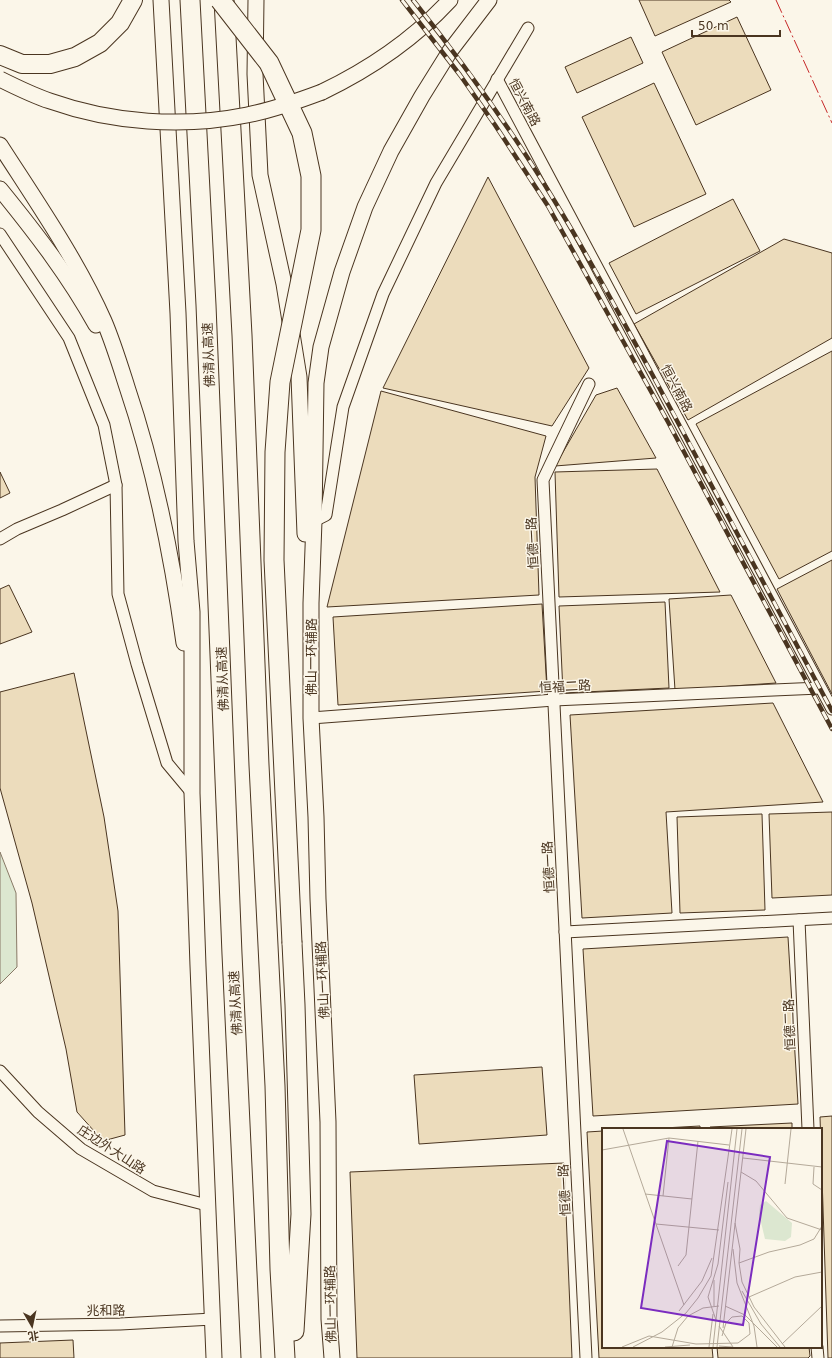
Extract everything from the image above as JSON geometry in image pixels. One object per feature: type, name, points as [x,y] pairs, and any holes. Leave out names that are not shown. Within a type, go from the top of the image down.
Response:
[{"type":"highway","points":[[0,55],[22,64],[50,64],[75,58],[100,43],[120,23],[133,0]]},
{"type":"highway","name":"佛清从高速","points":[[190,0],[206,306],[211,458],[251,1358]]},
{"type":"highway","points":[[220,0],[269,63],[302,133],[311,176],[310,230],[280,382],[274,452],[274,560],[295,1005],[301,1214],[292,1358]]},
{"type":"highway","points":[[224,0],[242,335],[259,765],[275,1086],[284,1358]]},
{"type":"main road","points":[[161,0],[178,313],[186,526],[192,612],[192,793],[214,1358]]},
{"type":"main road","points":[[256,0],[255,74],[260,175],[284,284],[299,376],[304,520],[311,603]]},
{"type":"main road","points":[[0,79],[24,91],[74,109],[126,119],[185,122],[216,120],[248,115],[296,102],[343,82],[399,46],[421,29],[450,0]]},
{"type":"main road","points":[[311,603],[316,383],[321,347],[342,272],[365,208],[391,152],[422,96],[450,51],[489,0]]},
{"type":"main road","points":[[0,145],[91,292],[105,322],[127,386],[136,413],[152,474],[172,560],[192,711]]},
{"type":"main road","points":[[0,189],[36,234],[69,280],[96,324],[127,386]]},
{"type":"main road","name":"佛山一环辅路","points":[[311,603],[311,718],[328,1122],[330,1323],[332,1358]]},
{"type":"main road","points":[[324,1358],[330,1323]]},
{"type":"street","points":[[314,521],[326,515],[343,407],[384,294],[436,183],[528,28]]},
{"type":"street","name":"恒兴南路","points":[[497,79],[832,709]]},
{"type":"street","points":[[0,234],[69,338],[104,425],[116,485],[118,594],[137,664],[167,763],[192,793]]},
{"type":"street","name":"恒德一路","points":[[586,1358],[543,480],[589,384]]},
{"type":"street","points":[[0,539],[17,529],[116,485]]},
{"type":"street","name":"恒福二路","points":[[311,718],[554,700],[820,688]]},
{"type":"street","points":[[565,932],[832,918]]},
{"type":"street","name":"恒德二路","points":[[799,920],[808,1128]]},
{"type":"street","name":"庄边外大山路","points":[[0,1071],[38,1112],[82,1149],[153,1191],[207,1206]]},
{"type":"street","name":"兆和路","points":[[0,1326],[120,1324],[213,1319]]},
{"type":"street","points":[[817,1348],[818,1358]]},
{"type":"green space","points":[[0,852],[16,893],[17,967],[0,984]]},
{"type":"building","points":[[639,0],[729,0],[731,2],[655,36]]},
{"type":"building","points":[[737,17],[771,90],[696,125],[662,52]]},
{"type":"building","points":[[631,37],[643,63],[577,93],[565,67]]},
{"type":"building","points":[[654,83],[706,194],[634,227],[582,117]]},
{"type":"building","points":[[488,177],[589,368],[552,426],[383,388]]},
{"type":"building","points":[[733,199],[760,251],[636,314],[609,263]]},
{"type":"building","points":[[784,239],[832,253],[832,338],[688,420],[634,324]]},
{"type":"building","points":[[832,351],[832,551],[779,579],[696,424]]},
{"type":"building","points":[[617,388],[656,458],[555,466],[596,395]]},
{"type":"building","points":[[381,391],[546,436],[535,477],[539,595],[327,607]]},
{"type":"building","points":[[657,469],[720,592],[559,597],[555,472]]},
{"type":"building","points":[[0,472],[10,493],[0,498]]},
{"type":"building","points":[[832,560],[832,694],[777,589]]},
{"type":"building","points":[[9,585],[32,632],[0,644],[0,589]]},
{"type":"building","points":[[731,595],[776,683],[675,690],[669,599]]},
{"type":"building","points":[[665,602],[669,688],[563,693],[559,606]]},
{"type":"building","points":[[542,604],[547,691],[338,705],[333,617]]},
{"type":"building","points":[[74,673],[104,817],[118,911],[125,1135],[103,1141],[77,1112],[66,1049],[32,903],[0,788],[0,692]]},
{"type":"building","points":[[773,703],[823,802],[666,812],[672,913],[582,918],[570,715]]},
{"type":"building","points":[[832,812],[832,895],[772,898],[769,814]]},
{"type":"building","points":[[762,814],[765,910],[680,913],[677,817]]},
{"type":"building","points":[[788,937],[798,1104],[593,1116],[583,949]]},
{"type":"building","points":[[542,1067],[547,1135],[419,1144],[414,1075]]},
{"type":"building","points":[[832,1116],[832,1358],[828,1358],[822,1177],[822,1128],[820,1128],[820,1117]]},
{"type":"building","points":[[792,1123],[792,1128],[710,1127]]},
{"type":"building","points":[[700,1126],[700,1128],[663,1128]]},
{"type":"building","points":[[602,1131],[602,1348],[712,1348],[713,1358],[599,1358],[587,1132]]},
{"type":"building","points":[[564,1163],[572,1358],[357,1358],[350,1172]]},
{"type":"building","points":[[73,1340],[74,1358],[0,1358],[0,1343]]},
{"type":"building","points":[[717,1348],[809,1348],[810,1356],[808,1358],[718,1358]]},
{"type":"railway","points":[[402,0],[460,75],[548,206],[668,422],[832,729]]},
{"type":"railway","points":[[413,0],[451,48],[504,123],[567,221],[675,416],[832,711]]},
{"type":"power","points":[[776,0],[832,123]]}]
